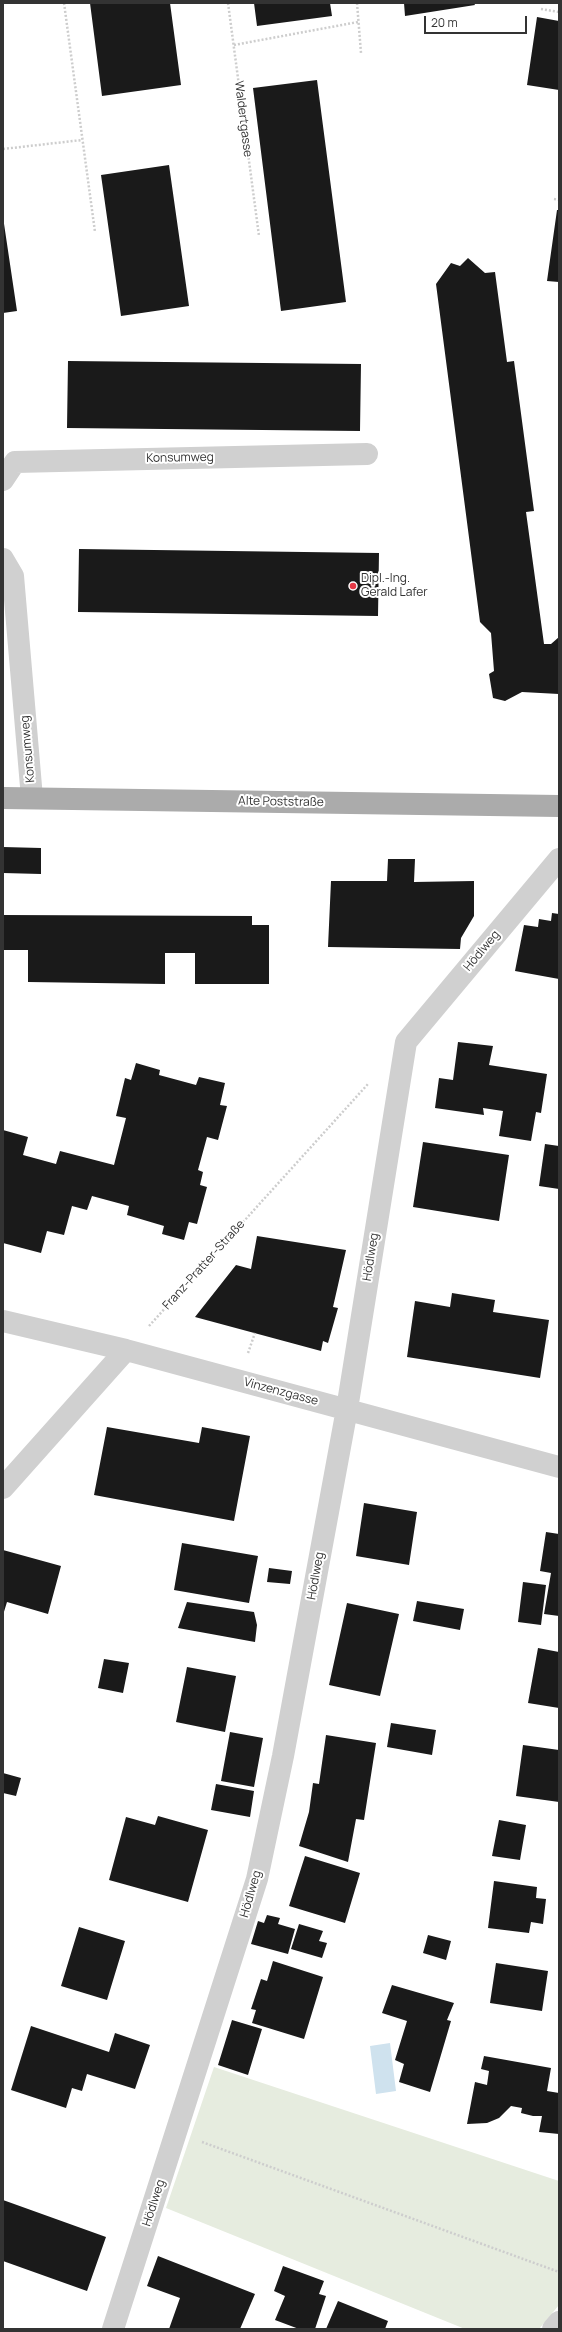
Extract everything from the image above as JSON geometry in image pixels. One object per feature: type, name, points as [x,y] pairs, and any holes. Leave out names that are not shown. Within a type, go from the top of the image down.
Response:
[{"type":"main road","name":"Alte Poststraße","points":[[3,798],[559,806]]},
{"type":"street","name":"Konsumweg","points":[[3,480],[15,462],[367,454]]},
{"type":"street","name":"Konsumweg","points":[[3,559],[13,576],[32,798]]},
{"type":"street","name":"Hödlweg","points":[[113,2329],[177,2133],[257,1879],[283,1756],[347,1409],[406,1042],[559,858]]},
{"type":"street","name":"Vinzenzgasse","points":[[3,1320],[126,1350],[559,1466]]},
{"type":"street","points":[[3,1488],[126,1350]]},
{"type":"street","points":[[553,2329],[559,2322]]},
{"type":"path","points":[[64,3],[95,232]]},
{"type":"path","name":"Waldertgasse","points":[[228,3],[258,236]]},
{"type":"path","points":[[357,3],[361,53]]},
{"type":"path","points":[[541,9],[559,12]]},
{"type":"path","points":[[234,45],[358,22]]},
{"type":"path","points":[[3,149],[82,140]]},
{"type":"path","points":[[554,199],[559,200]]},
{"type":"path","name":"Franz-Pratter-Straße","points":[[126,1350],[369,1083]]},
{"type":"path","points":[[177,2133],[559,2272]]},
{"type":"shaded area","points":[[214,2067],[559,2181],[559,2305],[539,2329],[465,2329],[166,2208]]},
{"type":"water","points":[[390,2043],[396,2091],[376,2094],[370,2046]]},
{"type":"building","points":[[90,3],[170,3],[181,85],[102,96]]},
{"type":"building","points":[[254,3],[330,3],[332,16],[257,26]]},
{"type":"building","points":[[404,3],[474,3],[475,5],[405,16]]},
{"type":"building","points":[[537,17],[559,21],[559,90],[527,85]]},
{"type":"building","points":[[317,80],[346,302],[281,311],[253,88]]},
{"type":"building","points":[[169,165],[189,306],[121,316],[101,175]]},
{"type":"building","points":[[557,210],[559,210],[559,282],[547,281]]},
{"type":"building","points":[[3,217],[17,311],[3,313]]},
{"type":"building","points":[[468,258],[485,273],[495,272],[507,362],[514,361],[534,511],[526,512],[544,644],[551,644],[559,637],[559,694],[522,692],[505,701],[493,698],[489,674],[494,671],[491,633],[480,622],[436,284],[451,263],[460,266]]},
{"type":"building","points":[[68,361],[361,364],[360,431],[67,428]]},
{"type":"building","points":[[79,549],[379,553],[378,616],[78,612]]},
{"type":"building","points":[[3,847],[41,848],[41,874],[3,873]]},
{"type":"building","points":[[388,859],[415,859],[414,882],[474,881],[474,916],[461,938],[460,949],[328,947],[331,881],[387,881]]},
{"type":"building","points":[[552,913],[559,914],[559,979],[515,971],[524,925],[538,927],[539,919],[551,921]]},
{"type":"building","points":[[3,915],[252,916],[252,925],[269,925],[269,984],[195,984],[195,953],[165,953],[165,984],[28,982],[28,950],[3,950]]},
{"type":"building","points":[[458,1042],[493,1046],[489,1065],[547,1074],[541,1113],[536,1112],[531,1141],[499,1136],[503,1111],[483,1108],[484,1115],[435,1108],[439,1078],[453,1080]]},
{"type":"building","points":[[136,1063],[160,1070],[159,1075],[196,1085],[199,1077],[225,1083],[220,1105],[227,1106],[218,1140],[207,1137],[198,1170],[203,1172],[200,1185],[207,1187],[197,1224],[189,1222],[184,1240],[162,1234],[164,1226],[127,1215],[129,1206],[92,1196],[87,1210],[72,1206],[64,1235],[47,1231],[41,1253],[3,1243],[3,1130],[28,1137],[23,1155],[56,1164],[60,1151],[114,1165],[126,1118],[116,1116],[125,1078],[131,1080]]},
{"type":"building","points":[[423,1142],[509,1155],[499,1221],[413,1207]]},
{"type":"building","points":[[545,1144],[559,1146],[559,1189],[539,1186]]},
{"type":"building","points":[[257,1236],[346,1250],[333,1307],[338,1308],[328,1343],[323,1341],[321,1351],[195,1317],[236,1265],[251,1269]]},
{"type":"building","points":[[452,1293],[495,1300],[493,1312],[549,1320],[540,1378],[407,1357],[415,1301],[450,1307]]},
{"type":"building","points":[[107,1427],[199,1443],[202,1427],[250,1436],[234,1521],[94,1495]]},
{"type":"building","points":[[364,1503],[417,1512],[409,1565],[356,1556]]},
{"type":"building","points":[[546,1532],[559,1534],[559,1616],[544,1614],[551,1573],[540,1571]]},
{"type":"building","points":[[182,1543],[258,1556],[249,1603],[174,1590]]},
{"type":"building","points":[[3,1550],[61,1566],[48,1614],[7,1602],[3,1615]]},
{"type":"building","points":[[269,1568],[292,1571],[290,1584],[267,1582]]},
{"type":"building","points":[[523,1582],[546,1585],[541,1625],[518,1622]]},
{"type":"building","points":[[417,1601],[464,1609],[460,1630],[413,1621]]},
{"type":"building","points":[[187,1602],[254,1612],[257,1625],[255,1642],[178,1628]]},
{"type":"building","points":[[347,1603],[399,1614],[380,1696],[329,1685]]},
{"type":"building","points":[[538,1648],[559,1652],[559,1708],[528,1703]]},
{"type":"building","points":[[104,1659],[129,1663],[123,1693],[98,1688]]},
{"type":"building","points":[[187,1667],[236,1676],[225,1732],[176,1722]]},
{"type":"building","points":[[391,1723],[436,1730],[432,1755],[387,1747]]},
{"type":"building","points":[[230,1732],[263,1738],[254,1787],[221,1781]]},
{"type":"building","points":[[326,1735],[376,1743],[364,1820],[356,1819],[348,1862],[299,1846],[309,1812],[313,1783],[319,1784]]},
{"type":"building","points":[[523,1745],[559,1750],[559,1802],[516,1796]]},
{"type":"building","points":[[3,1773],[21,1778],[16,1796],[3,1793]]},
{"type":"building","points":[[216,1784],[254,1791],[250,1817],[211,1810]]},
{"type":"building","points":[[158,1816],[208,1830],[188,1902],[109,1880],[126,1817],[155,1825]]},
{"type":"building","points":[[499,1820],[526,1825],[520,1860],[492,1856]]},
{"type":"building","points":[[305,1856],[360,1873],[345,1923],[289,1906]]},
{"type":"building","points":[[494,1881],[537,1887],[536,1898],[546,1899],[543,1924],[531,1922],[529,1933],[488,1928]]},
{"type":"building","points":[[267,1915],[280,1918],[278,1924],[295,1929],[288,1954],[251,1944],[258,1921],[264,1923]]},
{"type":"building","points":[[299,1924],[323,1931],[319,1941],[327,1943],[322,1958],[291,1949]]},
{"type":"building","points":[[79,1927],[125,1941],[107,2000],[61,1986]]},
{"type":"building","points":[[428,1935],[451,1941],[446,1960],[423,1953]]},
{"type":"building","points":[[273,1961],[323,1977],[304,2039],[252,2023],[256,2010],[251,2009],[261,1979],[267,1981]]},
{"type":"building","points":[[496,1963],[548,1971],[542,2011],[490,2003]]},
{"type":"building","points":[[392,1985],[454,2003],[447,2020],[451,2021],[430,2092],[399,2082],[404,2064],[395,2060],[407,2021],[382,2013]]},
{"type":"building","points":[[232,2020],[262,2029],[248,2075],[218,2065]]},
{"type":"building","points":[[31,2026],[109,2052],[115,2033],[150,2045],[135,2089],[87,2074],[82,2091],[72,2088],[66,2108],[11,2090]]},
{"type":"building","points":[[484,2056],[551,2068],[547,2091],[559,2093],[559,2134],[539,2132],[542,2116],[533,2116],[521,2113],[522,2108],[511,2106],[499,2118],[487,2123],[467,2124],[475,2082],[487,2085],[489,2071],[481,2069]]},
{"type":"building","points":[[3,2200],[106,2237],[87,2291],[3,2261]]},
{"type":"building","points":[[158,2256],[255,2294],[240,2329],[169,2329],[180,2298],[147,2286]]},
{"type":"building","points":[[283,2266],[324,2281],[319,2294],[326,2296],[315,2329],[299,2329],[275,2320],[285,2296],[274,2291]]},
{"type":"building","points":[[338,2301],[388,2321],[385,2329],[326,2329]]},
{"type":"place","name":"Dipl.-Ing. Gerald Lafer","points":[[353,586]]}]
